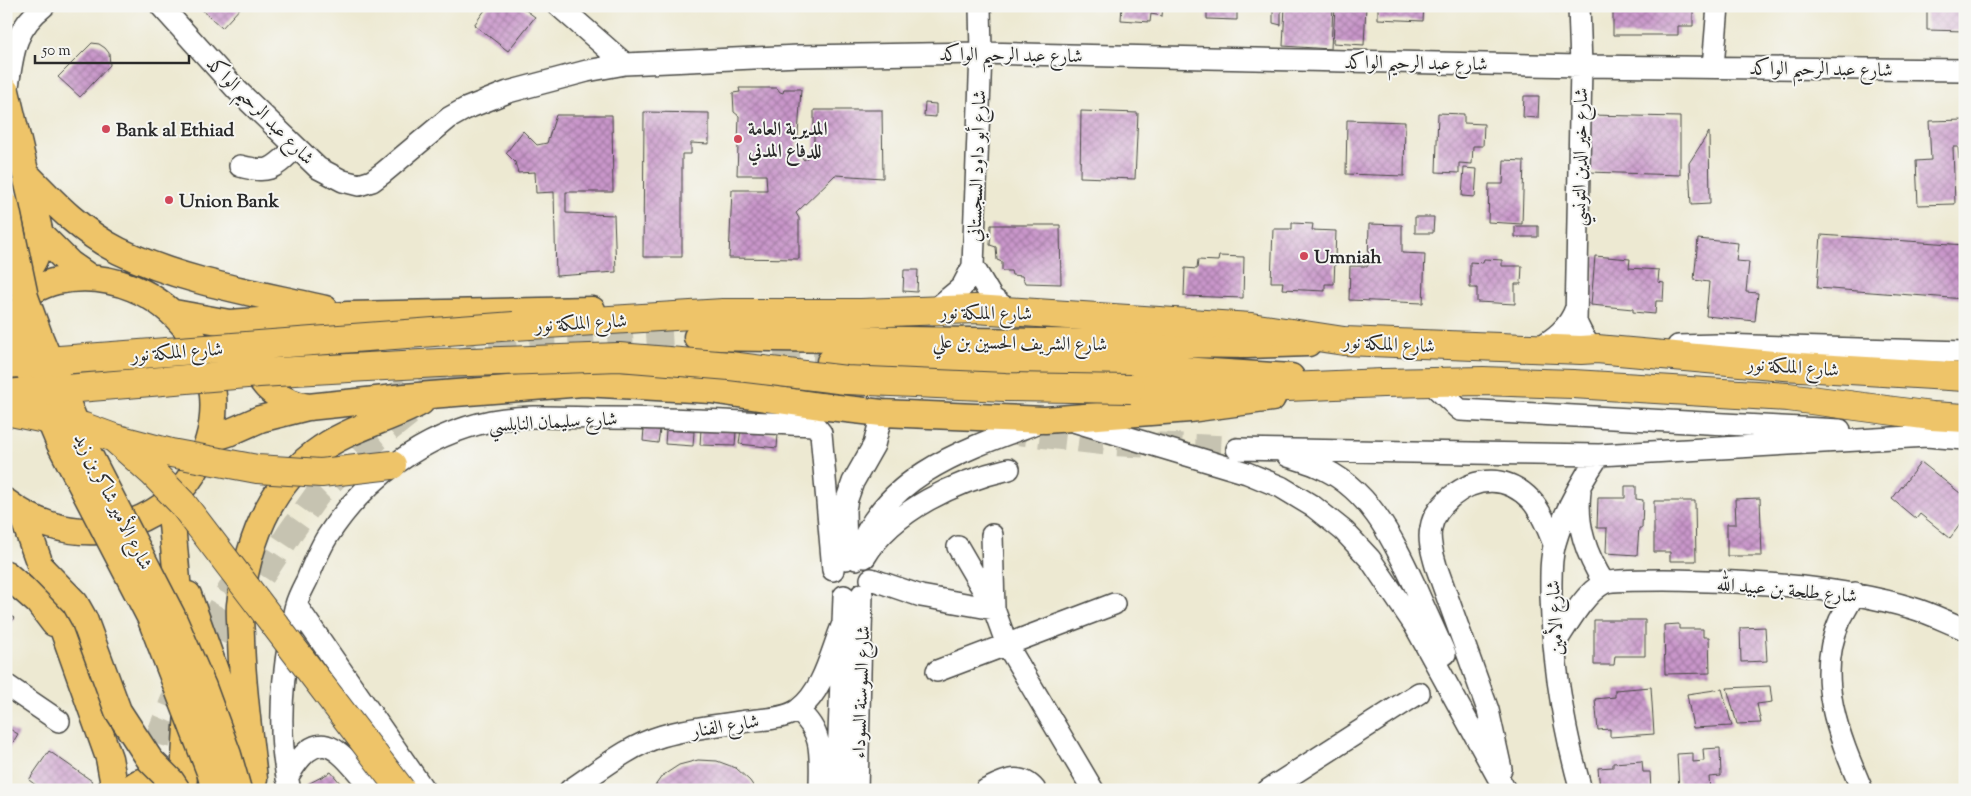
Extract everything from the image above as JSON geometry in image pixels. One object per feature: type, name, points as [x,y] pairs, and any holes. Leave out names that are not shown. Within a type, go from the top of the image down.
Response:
[{"type":"highway","name":"شارع الملكة نور","points":[[6,364],[514,326],[723,313],[861,313],[975,309],[1251,327],[1344,341],[1597,350],[1784,366],[1965,377]]},
{"type":"highway","name":"شارع الملكة نور","points":[[6,394],[259,373],[448,363],[618,357],[730,366],[846,380],[1005,387],[1220,390],[1430,382],[1574,384],[1788,398],[1932,416],[1965,418]]},
{"type":"highway","points":[[6,411],[84,427],[114,438],[170,453],[257,469],[321,474],[392,465]]},
{"type":"highway","points":[[114,438],[153,472],[188,510],[401,790]]},
{"type":"main road","points":[[6,280],[16,278],[28,270],[37,258],[40,234],[7,92]]},
{"type":"main road","points":[[28,176],[74,221],[118,250],[163,268],[218,285],[348,315]]},
{"type":"main road","name":"شارع الأمير شاكر بن زيد","points":[[6,206],[25,297],[87,452],[172,616],[203,687],[228,755],[250,786]]},
{"type":"main road","points":[[40,234],[70,264],[90,278]]},
{"type":"main road","points":[[6,307],[25,294],[56,281],[90,278],[113,280],[135,288],[155,298],[174,313],[191,334],[204,358],[212,384],[213,412],[209,439],[196,469],[187,483],[170,501],[137,522],[98,531],[59,529],[14,508]]},
{"type":"main road","points":[[174,313],[229,324],[348,315],[564,309],[723,313]]},
{"type":"main road","name":"شارع الأمير شاكر بن زيد","points":[[6,312],[58,442],[150,617],[210,772],[215,790]]},
{"type":"main road","points":[[300,319],[283,324],[271,334],[262,346],[257,359],[258,371],[265,384],[276,396],[292,404],[308,407]]},
{"type":"main road","name":"شارع الشريف الحسين بن علي","points":[[697,337],[1247,345],[1344,341]]},
{"type":"main road","name":"شارع الشريف الحسين بن علي","points":[[830,362],[1166,369],[1388,383]]},
{"type":"main road","points":[[209,439],[260,419],[308,407],[436,394],[583,383],[711,390],[882,413],[1057,419],[1190,409],[1388,383]]},
{"type":"main road","points":[[250,786],[241,662],[240,606],[258,528],[279,489],[304,461],[350,432],[407,410],[436,394]]},
{"type":"main road","points":[[170,501],[188,699],[188,732],[183,790]]},
{"type":"main road","points":[[14,508],[40,567],[68,642],[109,758],[115,790]]},
{"type":"main road","points":[[175,556],[250,786]]},
{"type":"main road","points":[[40,567],[75,603],[84,619],[118,711],[150,760],[172,781],[177,790]]},
{"type":"main road","points":[[6,574],[38,602],[68,642]]},
{"type":"main road","points":[[129,790],[140,781],[147,779],[159,782],[168,790]]},
{"type":"street","points":[[7,92],[16,42],[20,32],[44,6]]},
{"type":"street","name":"شارع عبد الرحيم الواكد","points":[[161,6],[236,89],[318,168],[343,182],[358,187],[372,181],[443,133],[449,118],[465,109],[508,92],[587,71],[625,64],[799,56],[980,53],[1581,66],[1965,70]]},
{"type":"street","points":[[559,6],[625,64]]},
{"type":"street","name":"شارع أبو داود السجستاني","points":[[973,266],[980,6]]},
{"type":"street","name":"شارع خير الدين التونسي","points":[[1579,6],[1581,66],[1576,322],[1587,343],[1597,350]]},
{"type":"street","points":[[1713,67],[1718,6]]},
{"type":"street","points":[[240,166],[258,171],[270,170],[296,147]]},
{"type":"street","points":[[933,311],[962,287],[973,266]]},
{"type":"street","points":[[973,266],[992,298],[1011,312]]},
{"type":"street","points":[[1537,349],[1557,337],[1572,319],[1576,308]]},
{"type":"street","points":[[1597,350],[1718,344],[1965,352]]},
{"type":"street","points":[[1430,382],[1460,410],[1812,428],[1965,439]]},
{"type":"street","points":[[853,574],[845,510],[853,482],[874,446],[882,413]]},
{"type":"street","name":"شارع سليمان النابلسي","points":[[288,784],[282,729],[283,674],[296,605],[318,554],[327,537],[350,506],[392,465],[421,447],[467,428],[501,420],[533,418],[651,418],[812,425],[821,433],[853,574]]},
{"type":"street","points":[[853,574],[866,532],[876,517],[887,504],[920,475],[951,456],[1057,419],[1256,476],[1281,487],[1314,507],[1344,531],[1370,559],[1410,618],[1505,788]]},
{"type":"street","points":[[1505,788],[1397,547],[1385,525],[1360,496],[1342,480],[1318,466],[1287,456],[1237,449],[1599,455],[1927,436]]},
{"type":"street","name":"شارع الأمين","points":[[1581,790],[1559,689],[1554,645],[1551,569],[1554,544],[1562,523],[1581,483],[1599,455]]},
{"type":"street","points":[[853,574],[872,545],[886,530],[919,507],[971,479],[1009,469]]},
{"type":"street","points":[[1505,788],[1488,710],[1436,566],[1431,548],[1430,531],[1433,519],[1439,509],[1453,496],[1471,484],[1491,480],[1500,481],[1517,489],[1530,500],[1539,512],[1554,544]]},
{"type":"street","points":[[1554,645],[1575,612],[1592,592],[1604,583],[1584,545],[1580,525],[1581,483]]},
{"type":"street","points":[[992,535],[994,609]]},
{"type":"street","points":[[958,547],[994,609],[1007,645],[1093,790]]},
{"type":"street","points":[[853,574],[921,596],[994,609]]},
{"type":"street","name":"شارع السوسنة السوداء","points":[[837,790],[842,626],[853,574]]},
{"type":"street","name":"شارع السوسنة السوداء","points":[[853,574],[857,790]]},
{"type":"street","name":"شارع طلحة بن عبيد الله","points":[[1604,583],[1696,580],[1855,593],[1914,608],[1965,629]]},
{"type":"street","points":[[1855,593],[1840,622],[1831,651],[1829,695],[1842,744],[1862,790]]},
{"type":"street","points":[[937,672],[1114,604]]},
{"type":"street","points":[[296,605],[424,790]]},
{"type":"street","points":[[820,790],[820,743],[808,718],[798,710],[808,700],[820,682],[842,626]]},
{"type":"street","points":[[6,685],[59,721]]},
{"type":"street","points":[[1268,790],[1419,693]]},
{"type":"street","name":"شارع الفنار","points":[[570,790],[625,753],[660,737],[696,728],[779,716],[798,710]]},
{"type":"street","points":[[288,784],[301,756],[308,749],[324,744],[333,748],[344,757],[373,790]]},
{"type":"street","points":[[986,790],[1012,778],[1024,781],[1035,790]]},
{"type":"building","points":[[198,6],[242,6],[222,28]]},
{"type":"building","points":[[488,6],[520,6],[535,17],[508,51],[474,25]]},
{"type":"building","points":[[1122,6],[1163,6],[1162,16],[1151,14],[1150,22],[1121,20]]},
{"type":"building","points":[[1200,6],[1251,6],[1250,9],[1237,8],[1237,20],[1207,19],[1207,11],[1200,11]]},
{"type":"building","points":[[1273,6],[1281,6],[1281,25],[1273,23]]},
{"type":"building","points":[[1285,6],[1333,6],[1331,49],[1283,46]]},
{"type":"building","points":[[1335,6],[1366,6],[1364,45],[1333,43]]},
{"type":"building","points":[[1378,6],[1424,6],[1423,21],[1378,19]]},
{"type":"building","points":[[1613,6],[1693,6],[1693,26],[1678,26],[1678,35],[1613,35]]},
{"type":"building","points":[[1927,6],[1965,6],[1965,31],[1927,30]]},
{"type":"building","points":[[92,43],[99,44],[105,48],[109,53],[110,65],[80,97],[58,77]]},
{"type":"building","points":[[739,88],[777,88],[783,93],[784,89],[801,89],[797,151],[804,160],[814,152],[814,110],[882,110],[883,178],[835,175],[796,213],[799,218],[799,259],[729,258],[732,190],[767,190],[766,175],[737,175],[739,116],[734,112],[733,93],[740,92]]},
{"type":"building","points":[[1524,96],[1539,96],[1538,118],[1523,117]]},
{"type":"building","points":[[925,103],[936,104],[936,117],[924,116]]},
{"type":"building","points":[[1081,111],[1138,113],[1135,179],[1080,177]]},
{"type":"building","points":[[644,112],[709,113],[709,144],[691,143],[691,154],[682,154],[682,257],[643,257]]},
{"type":"building","points":[[1438,113],[1464,114],[1464,123],[1484,124],[1483,146],[1473,146],[1472,164],[1459,163],[1459,173],[1436,172]]},
{"type":"building","points":[[556,115],[612,115],[613,192],[566,192],[566,213],[614,215],[616,272],[556,276],[554,192],[536,193],[535,172],[518,173],[515,162],[506,153],[523,131],[537,145],[547,143]]},
{"type":"building","points":[[1590,115],[1680,117],[1680,175],[1589,172]]},
{"type":"building","points":[[1347,120],[1405,122],[1404,176],[1346,174]]},
{"type":"building","points":[[1965,120],[1965,159],[1959,159],[1958,147],[1953,147],[1955,204],[1918,205],[1916,161],[1931,160],[1929,121]]},
{"type":"building","points":[[1709,132],[1710,204],[1691,205],[1689,163]]},
{"type":"building","points":[[1504,160],[1524,161],[1522,224],[1488,222],[1489,184],[1503,184]]},
{"type":"building","points":[[1464,168],[1477,169],[1475,197],[1462,196]]},
{"type":"building","points":[[1415,217],[1434,217],[1433,233],[1415,233]]},
{"type":"building","name":"Umniah","points":[[1292,223],[1313,224],[1312,230],[1336,231],[1334,284],[1325,284],[1325,291],[1282,289],[1283,282],[1271,282],[1273,229],[1292,229]]},
{"type":"building","points":[[1369,224],[1402,225],[1402,253],[1425,254],[1423,303],[1349,300],[1350,266],[1368,266]]},
{"type":"building","points":[[991,225],[1060,225],[1061,284],[1025,283],[1022,276],[1012,275],[1011,271],[1002,271],[1002,262],[997,260],[996,247],[990,245]]},
{"type":"building","points":[[1515,226],[1538,226],[1538,237],[1515,237]]},
{"type":"building","points":[[1821,235],[1965,245],[1965,299],[1817,288]]},
{"type":"building","points":[[1698,239],[1738,243],[1736,261],[1749,262],[1746,292],[1758,293],[1755,321],[1706,316],[1709,282],[1694,280]]},
{"type":"building","points":[[1219,256],[1244,257],[1243,298],[1184,296],[1185,268],[1197,269],[1198,260],[1218,261]]},
{"type":"building","points":[[1595,256],[1630,259],[1629,268],[1659,270],[1658,282],[1664,283],[1663,301],[1656,301],[1655,314],[1633,312],[1633,309],[1591,305]]},
{"type":"building","points":[[1484,259],[1502,260],[1502,266],[1522,266],[1521,284],[1515,284],[1515,304],[1477,302],[1477,288],[1470,288],[1470,262],[1483,263]]},
{"type":"building","points":[[904,270],[918,270],[917,292],[903,291]]},
{"type":"building","points":[[644,428],[660,430],[658,443],[643,441]]},
{"type":"building","points":[[701,429],[736,431],[735,446],[700,445]]},
{"type":"building","points":[[741,429],[778,434],[777,448],[739,444]]},
{"type":"building","points":[[666,430],[694,432],[693,446],[665,444]]},
{"type":"building","points":[[1921,462],[1965,497],[1965,518],[1950,538],[1920,514],[1916,519],[1892,499]]},
{"type":"building","points":[[1625,486],[1636,486],[1636,499],[1643,500],[1642,528],[1639,528],[1637,555],[1606,553],[1607,528],[1597,528],[1598,498],[1625,498]]},
{"type":"building","points":[[1760,498],[1762,556],[1727,556],[1727,524],[1736,524],[1735,499]]},
{"type":"building","points":[[1654,501],[1695,501],[1696,561],[1670,561],[1670,552],[1654,552]]},
{"type":"building","points":[[6,612],[14,618],[6,629]]},
{"type":"building","points":[[1594,620],[1645,620],[1645,656],[1615,656],[1614,665],[1594,665]]},
{"type":"building","points":[[1679,624],[1679,629],[1703,629],[1703,637],[1709,637],[1710,673],[1665,674],[1664,625]]},
{"type":"building","points":[[1765,627],[1767,661],[1741,662],[1740,628]]},
{"type":"building","points":[[1770,686],[1772,702],[1757,704],[1761,723],[1737,724],[1727,688]]},
{"type":"building","points":[[1651,687],[1654,734],[1610,737],[1610,729],[1598,730],[1595,699],[1615,697],[1615,690]]},
{"type":"building","points":[[1722,689],[1732,726],[1693,728],[1687,694]]},
{"type":"building","points":[[6,727],[18,734],[6,754]]},
{"type":"building","points":[[1720,748],[1721,776],[1709,777],[1710,790],[1679,790],[1677,754],[1693,753],[1693,762],[1704,761],[1703,749]]},
{"type":"building","points":[[49,751],[92,781],[86,790],[42,790],[29,780]]},
{"type":"building","points":[[698,760],[717,761],[736,768],[750,781],[756,790],[652,790],[662,776],[679,765]]},
{"type":"building","points":[[1642,761],[1643,772],[1650,772],[1651,790],[1600,790],[1598,768],[1613,767],[1613,763]]},
{"type":"building","points":[[331,772],[346,790],[308,790],[306,785]]},
{"type":"tunnel","points":[[386,402],[447,367],[479,355],[514,347],[697,337]]},
{"type":"tunnel","points":[[774,361],[830,362]]},
{"type":"tunnel","points":[[452,390],[496,374],[530,369]]},
{"type":"tunnel","points":[[801,387],[818,388],[885,404]]},
{"type":"tunnel","points":[[204,677],[234,618],[317,495],[360,452],[409,413]]},
{"type":"tunnel","points":[[1001,430],[1110,443],[1237,449]]},
{"type":"tunnel","points":[[208,629],[247,561]]},
{"type":"tunnel","points":[[147,782],[160,733],[184,675]]},
{"type":"place","name":"Bank al Ethiad","points":[[106,129]]},
{"type":"place","name":"المديرية العامة للدفاع المدني","points":[[738,139]]},
{"type":"place","name":"Union Bank","points":[[169,200]]},
{"type":"place","name":"Umniah","points":[[1304,256]]}]
